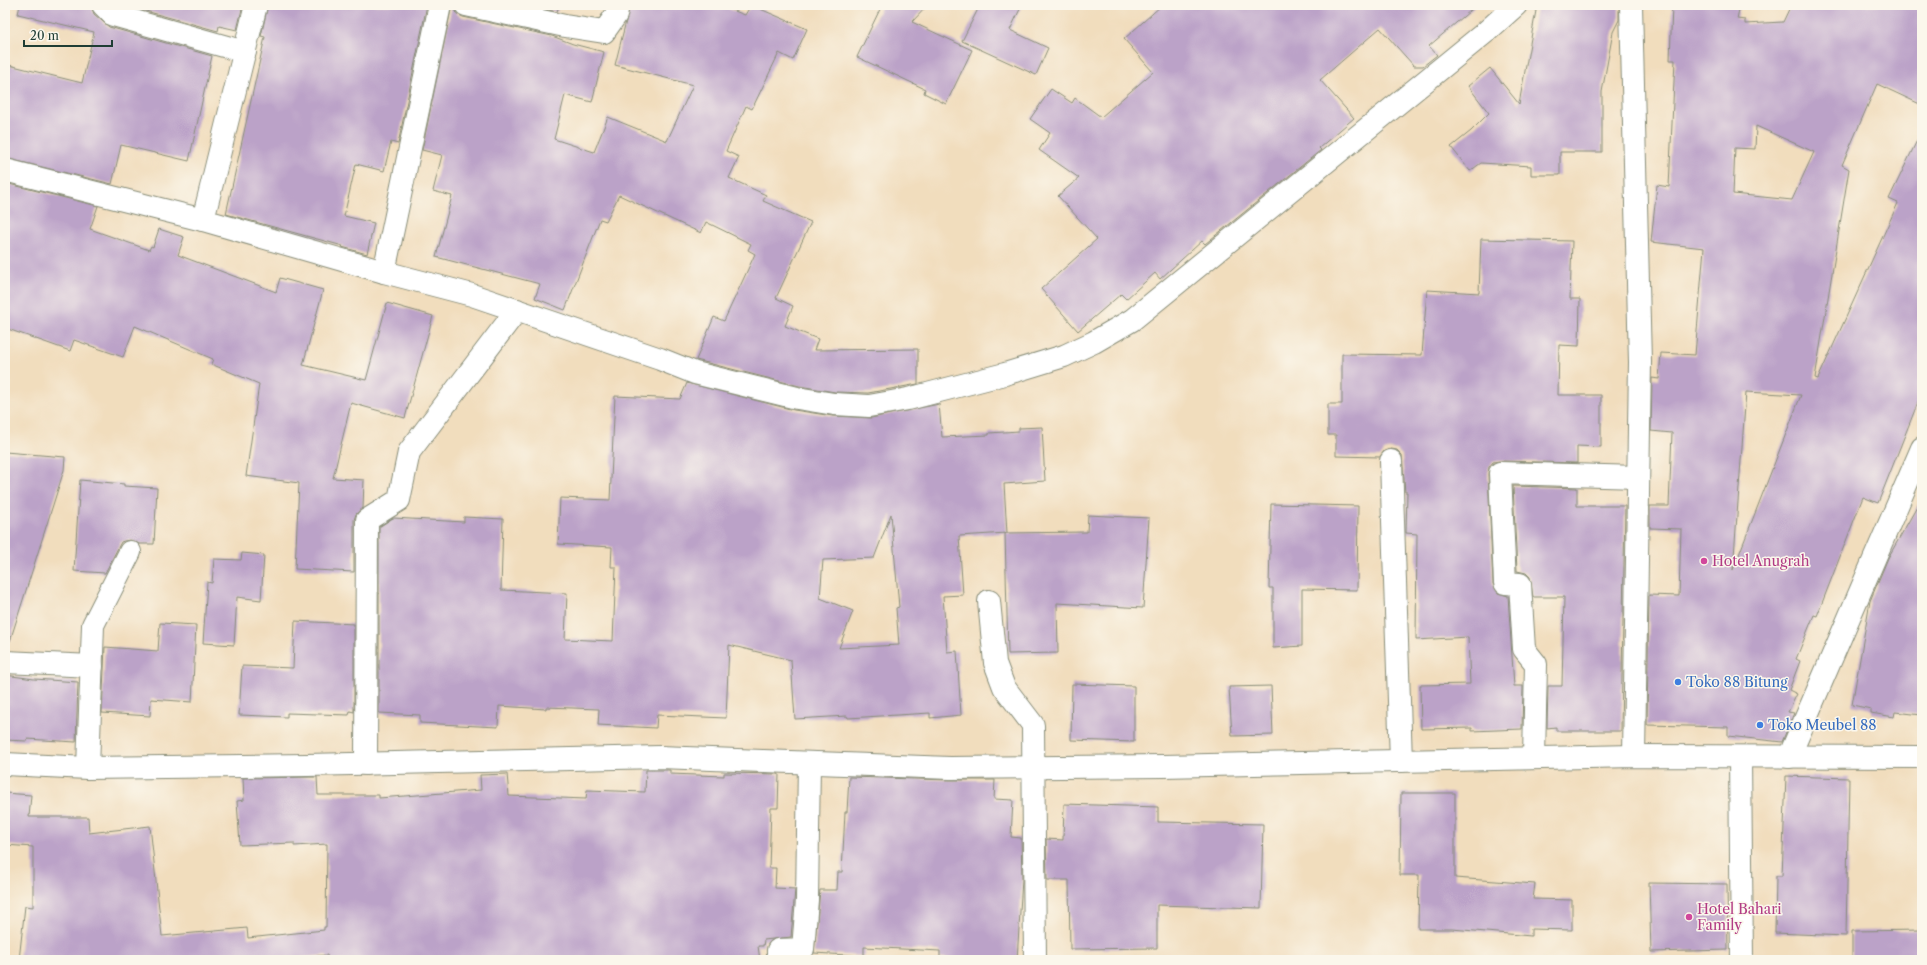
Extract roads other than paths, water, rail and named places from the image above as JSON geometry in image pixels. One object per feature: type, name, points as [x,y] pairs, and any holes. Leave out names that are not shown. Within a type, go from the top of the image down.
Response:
[{"type":"street","points":[[103,5],[113,15],[244,52]]},
{"type":"street","points":[[203,220],[256,5]]},
{"type":"street","points":[[384,272],[440,5]]},
{"type":"street","points":[[466,5],[565,26],[604,32],[616,15],[618,5]]},
{"type":"street","points":[[5,170],[203,220],[384,272],[472,295],[660,359],[695,373],[797,398],[834,404],[870,406],[908,399],[1005,374],[1064,356],[1094,342],[1132,320],[1487,31],[1516,5]]},
{"type":"street","points":[[1631,5],[1640,362],[1634,756]]},
{"type":"street","points":[[366,764],[367,520],[399,500],[409,452],[517,310]]},
{"type":"street","points":[[1789,757],[1922,448]]},
{"type":"street","points":[[1390,461],[1401,761]]},
{"type":"street","points":[[1534,758],[1536,664],[1524,650],[1520,584],[1505,583],[1500,473],[1638,477]]},
{"type":"street","points":[[88,768],[93,626],[130,552]]},
{"type":"street","points":[[989,601],[995,664],[1004,687],[1033,725],[1032,768],[1035,960]]},
{"type":"street","points":[[5,662],[92,666]]},
{"type":"street","points":[[5,764],[88,768],[366,764],[660,757],[950,768],[1032,768],[1634,756],[1922,757]]},
{"type":"street","points":[[1740,757],[1742,960]]},
{"type":"street","points":[[778,960],[778,950],[803,949],[807,900],[809,763]]},
{"type":"place","name":"Hotel Anugrah","points":[[1704,561]]},
{"type":"place","name":"Toko 88 Bitung","points":[[1678,682]]},
{"type":"place","name":"Toko Meubel 88","points":[[1760,725]]},
{"type":"place","name":"Hotel Bahari Family","points":[[1689,917]]}]
